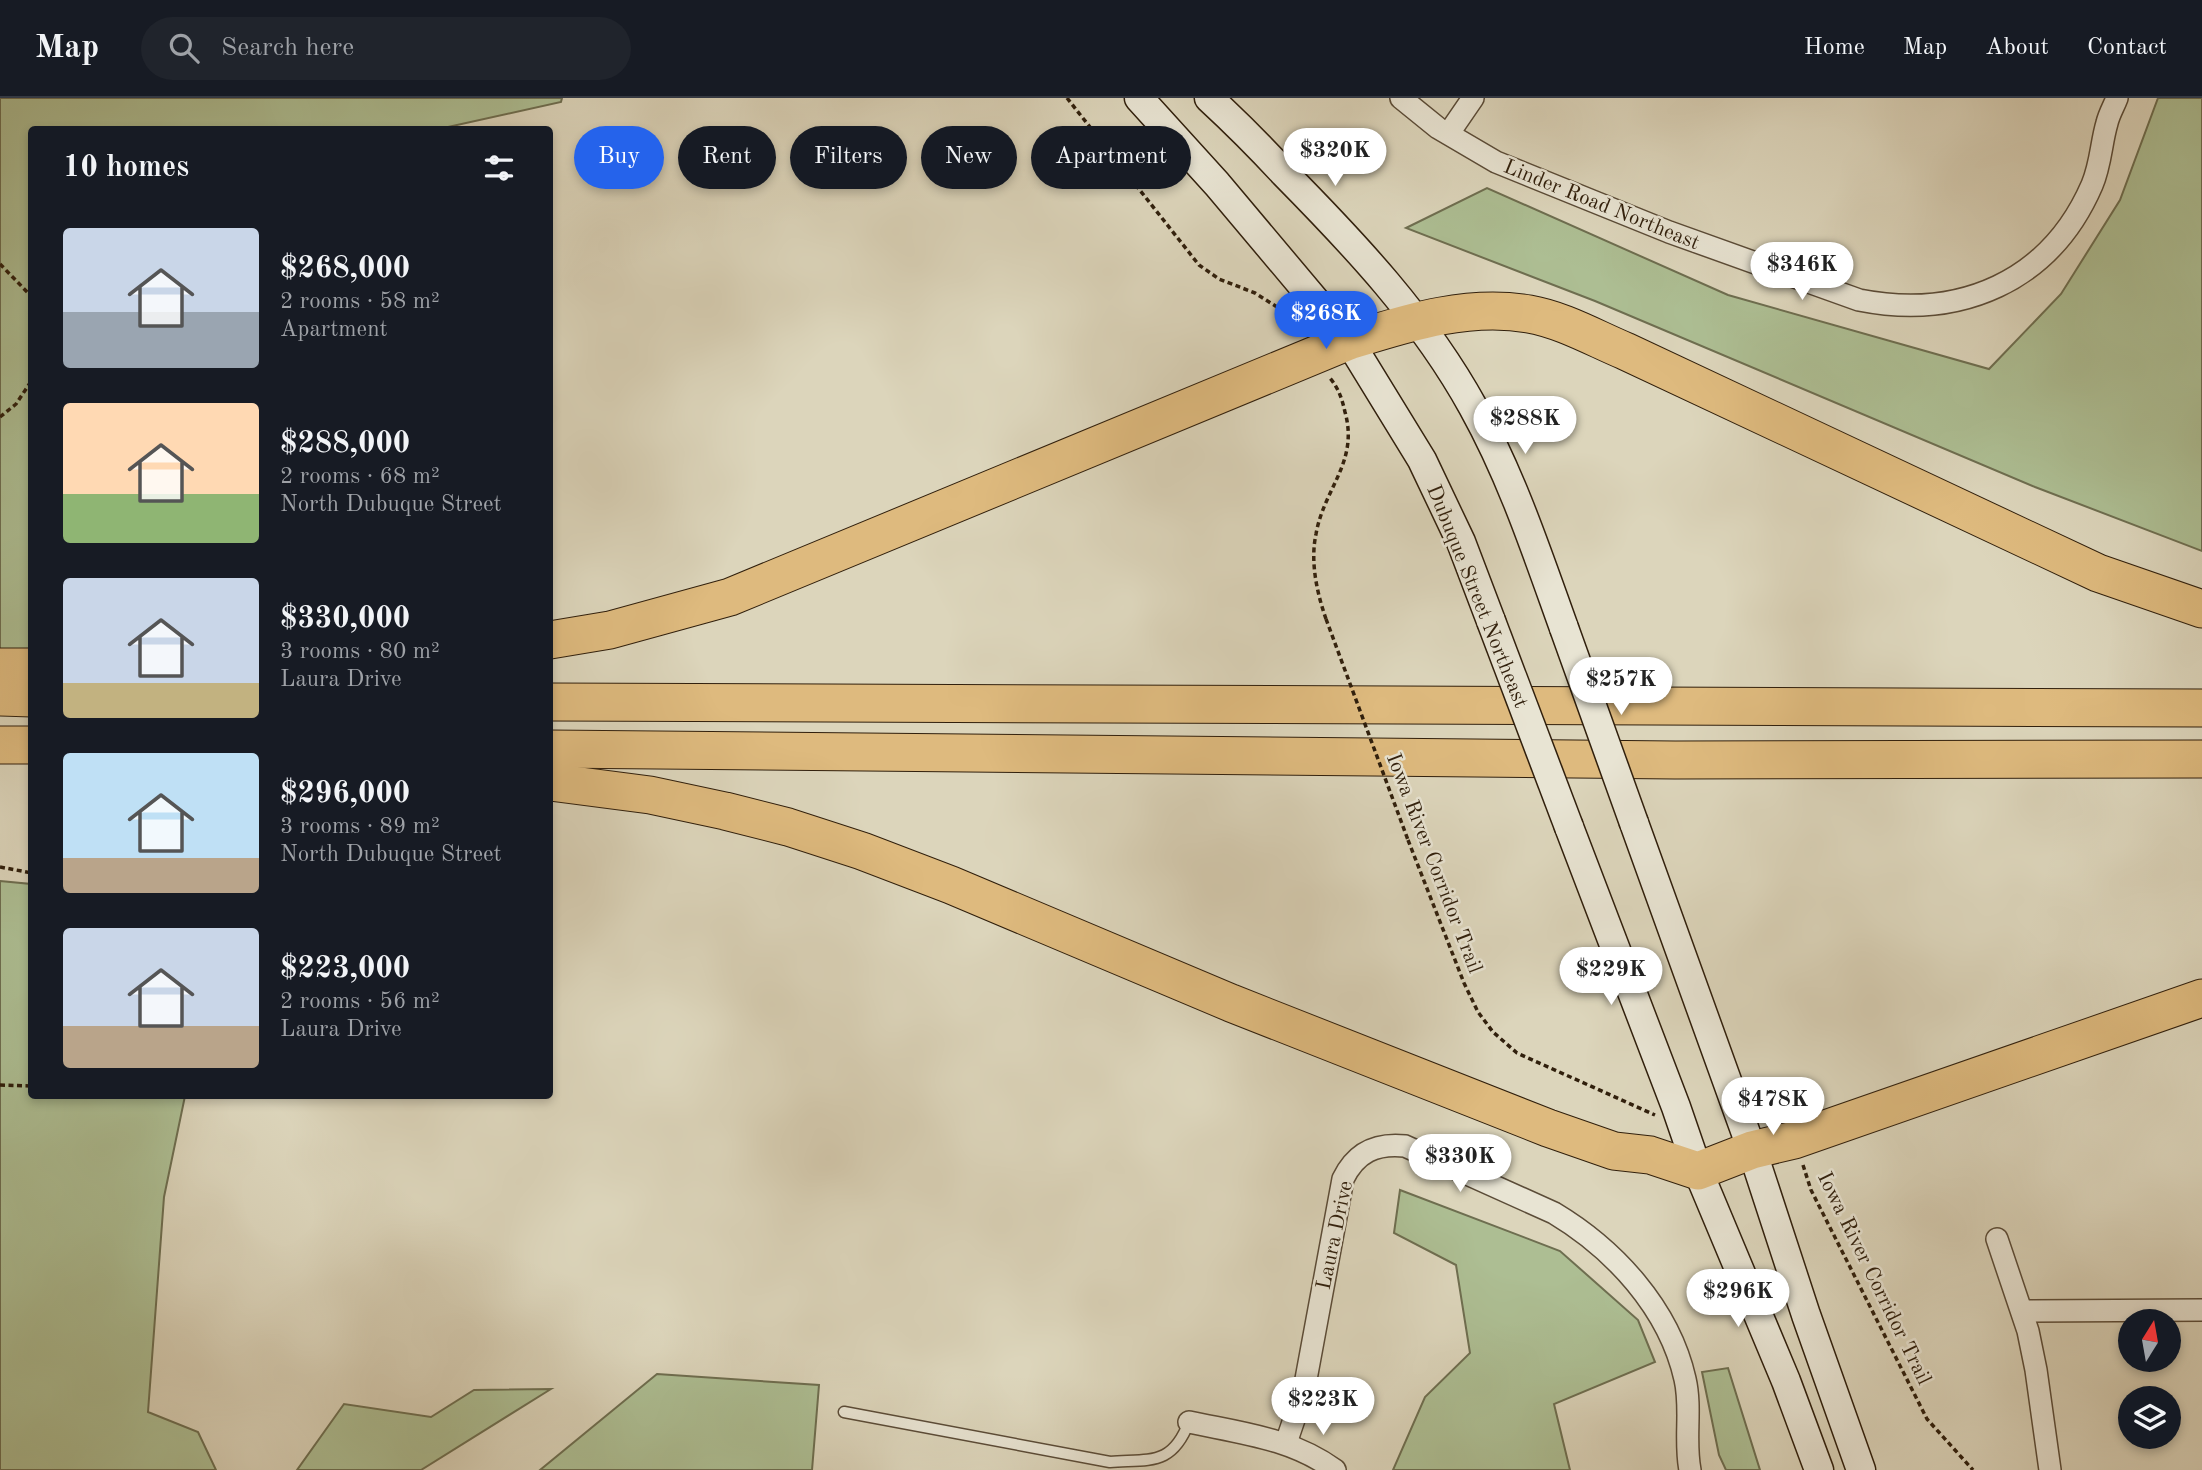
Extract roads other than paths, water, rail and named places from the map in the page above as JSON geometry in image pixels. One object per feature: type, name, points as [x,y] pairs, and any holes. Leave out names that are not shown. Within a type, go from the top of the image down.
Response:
[{"type":"highway","points":[[553,640],[610,630],[730,597],[1349,341],[1417,320],[1497,310],[1531,314],[1558,322],[2098,573],[2202,609]]},
{"type":"highway","points":[[0,667],[28,667]]},
{"type":"highway","points":[[0,697],[28,698]]},
{"type":"highway","points":[[553,702],[2202,708]]},
{"type":"highway","points":[[0,744],[28,745]]},
{"type":"highway","points":[[553,749],[1675,760],[2202,760]]},
{"type":"highway","points":[[553,782],[650,795],[725,811],[788,827],[862,851],[1231,1003],[1548,1128],[1614,1151],[1650,1155],[1698,1171],[1752,1150],[1794,1140],[2202,998]]},
{"type":"main road","name":"Dubuque Street Northeast","points":[[1139,98],[1217,184],[1349,341],[1422,460],[1461,542],[1679,1113],[1698,1171],[1786,1381],[1819,1470]]},
{"type":"main road","points":[[1209,98],[1251,136],[1384,278],[1417,320],[1473,407],[1499,457],[1522,510],[1752,1150],[1861,1470]]},
{"type":"street","name":"Linder Road Northeast","points":[[1402,98],[1438,128],[1496,162],[1669,232],[1859,300],[1920,307],[1961,300],[1995,287],[2028,268],[2049,250],[2067,230],[2094,182],[2107,122],[2118,98]]},
{"type":"street","points":[[1449,133],[1473,98]]},
{"type":"street","name":"Laura Drive","points":[[1286,1443],[1304,1390],[1343,1179],[1359,1155],[1373,1147],[1389,1144],[1405,1146],[1554,1213],[1604,1248],[1625,1269],[1660,1319],[1678,1355],[1689,1408],[1687,1446],[1690,1470]]},
{"type":"street","points":[[1997,1240],[2022,1311],[2036,1370],[2050,1470]]},
{"type":"street","points":[[2022,1311],[2202,1310]]},
{"type":"street","points":[[1189,1422],[1286,1443],[1335,1470]]},
{"type":"lane","points":[[844,1412],[1110,1462],[1152,1459],[1169,1454],[1182,1440],[1189,1422]]}]
